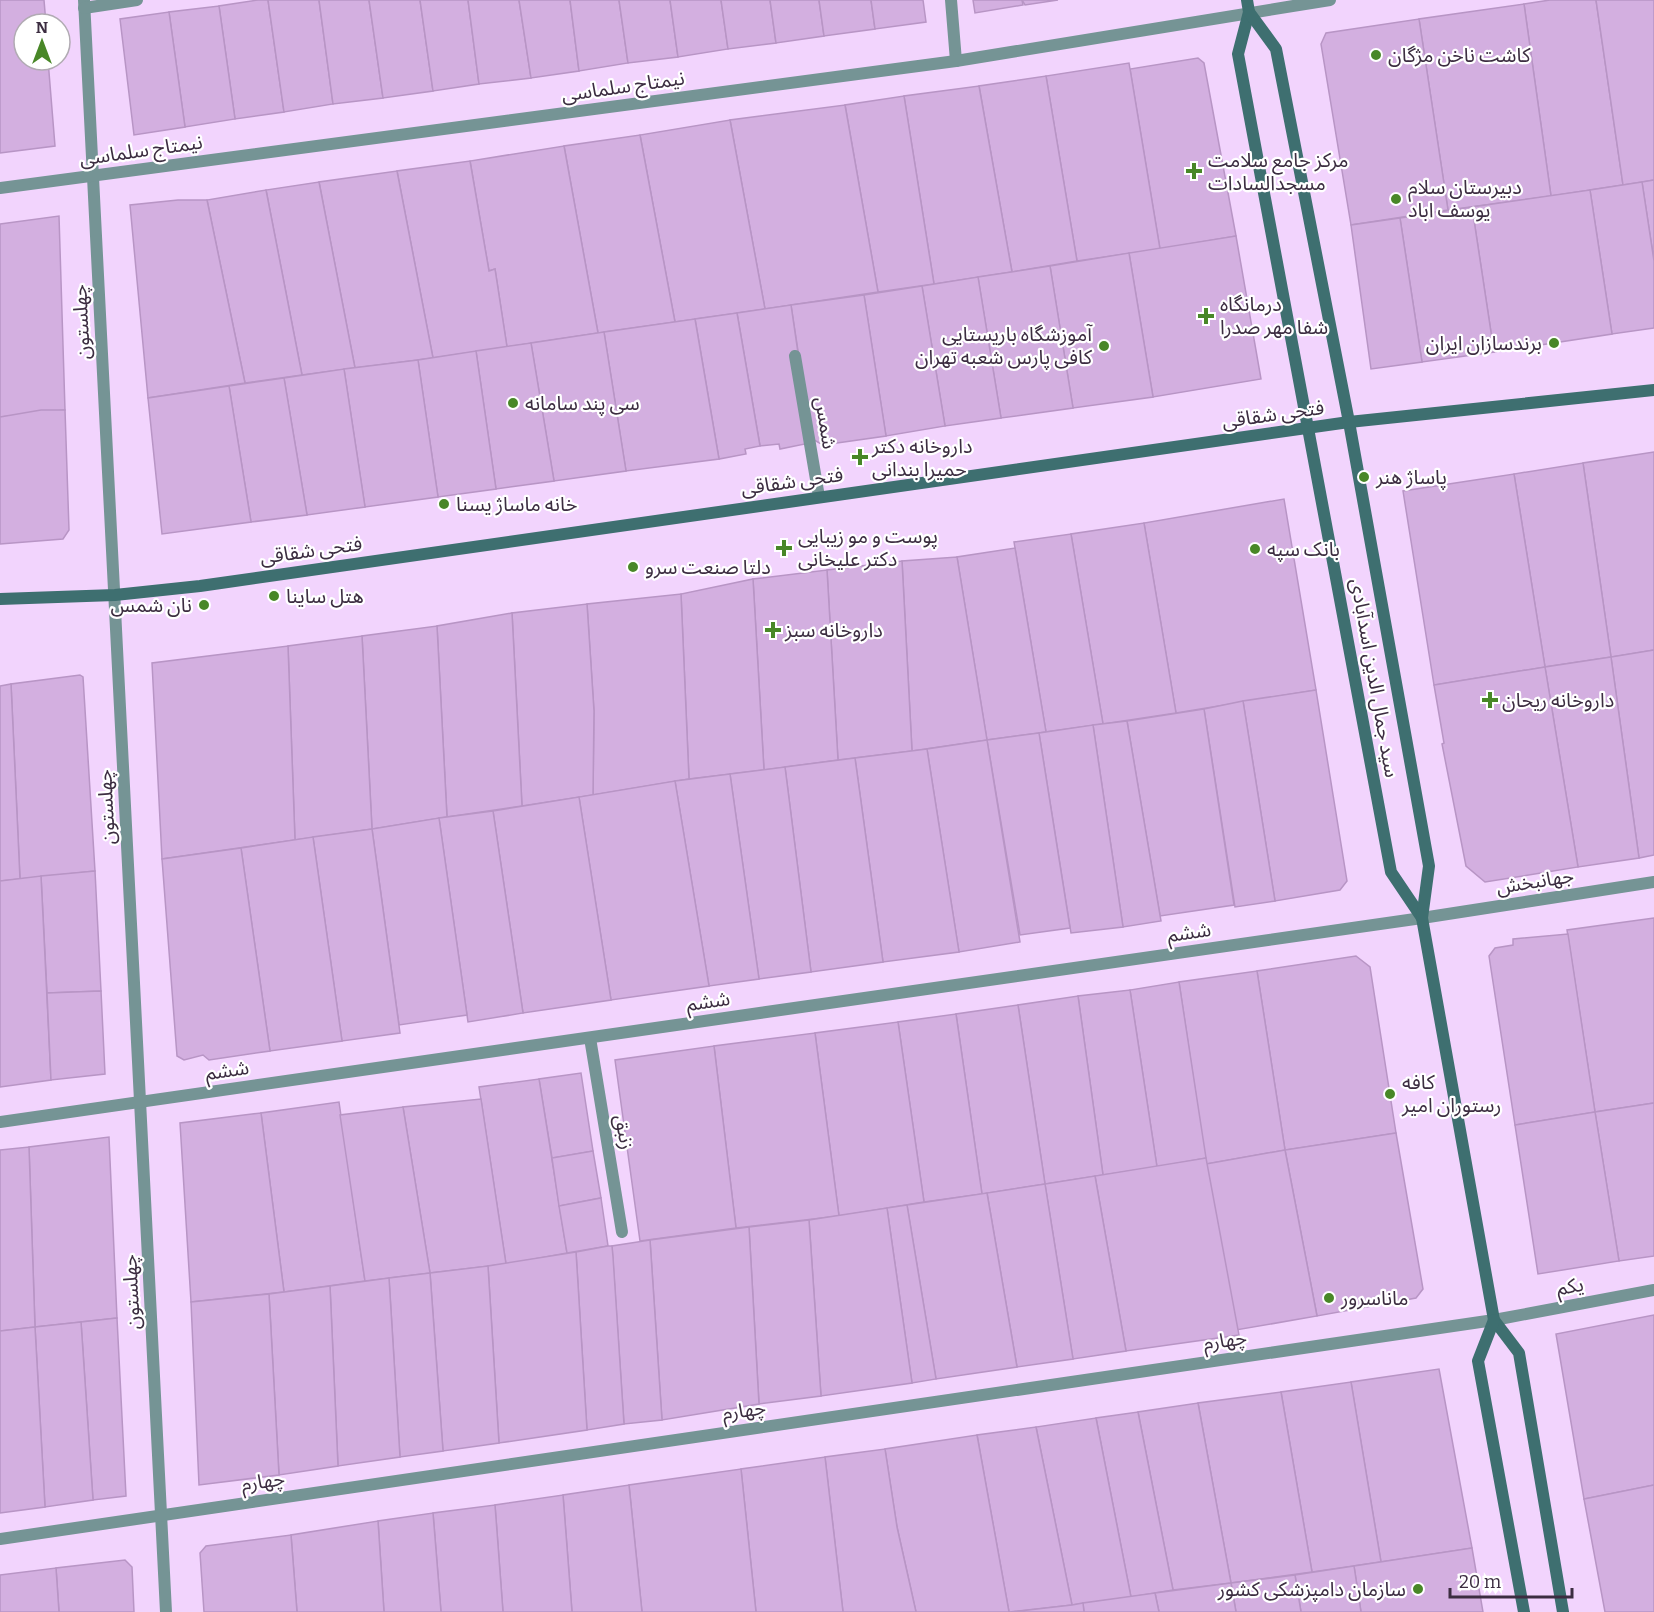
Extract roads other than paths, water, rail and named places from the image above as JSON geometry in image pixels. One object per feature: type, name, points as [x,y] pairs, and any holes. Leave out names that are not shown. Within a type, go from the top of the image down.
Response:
[{"type":"main road","name":"سید جمال الدین اسدآبادی","points":[[1248,6],[1276,49],[1349,422],[1429,866],[1422,918],[1494,1320],[1519,1353],[1563,1612]]},
{"type":"main road","name":"سید جمال الدین اسدآبادی","points":[[1248,6],[1238,54],[1310,428],[1391,872],[1422,918]]},
{"type":"main road","name":"فتحی شقاقی","points":[[0,599],[115,595],[200,586],[1349,422],[1654,390]]},
{"type":"main road","points":[[1494,1320],[1478,1361],[1524,1612]]},
{"type":"street","points":[[84,4],[137,0]]},
{"type":"street","points":[[951,0],[956,62]]},
{"type":"street","name":"نیمتاج سلماسی","points":[[0,188],[956,62],[1248,6],[1330,0]]},
{"type":"street","name":"چهلستون","points":[[84,4],[166,1612]]},
{"type":"street","name":"شمس","points":[[795,356],[819,497]]},
{"type":"street","name":"جهانبخش","points":[[1422,918],[1654,882]]},
{"type":"street","name":"ششم","points":[[0,1122],[1422,918]]},
{"type":"street","name":"زنبق","points":[[590,1038],[622,1232]]},
{"type":"street","name":"یکم","points":[[1494,1320],[1654,1290]]},
{"type":"street","name":"چهارم","points":[[0,1539],[1494,1320]]},
{"type":"place","name":"کاشت ناخن مژگان","points":[[1376,55]]},
{"type":"place","name":"مرکز جامع سلامت مسجدالسادات","points":[[1194,171]]},
{"type":"place","name":"دبیرستان سلام یوسف اباد","points":[[1396,199]]},
{"type":"place","name":"درمانگاه شفا مهر صدرا","points":[[1206,316]]},
{"type":"place","name":"برندسازان ایران","points":[[1554,343]]},
{"type":"place","name":"آموزشگاه باریستایی کافی پارس شعبه تهران","points":[[1104,346]]},
{"type":"place","name":"سی پند سامانه","points":[[513,403]]},
{"type":"place","name":"داروخانه دکتر حمیرا بندانی","points":[[860,457]]},
{"type":"place","name":"پاساژ هنر","points":[[1364,477]]},
{"type":"place","name":"خانه ماساژ یسنا","points":[[444,504]]},
{"type":"place","name":"پوست و مو زیبایی دکتر علیخانی","points":[[784,548]]},
{"type":"place","name":"بانک سپه","points":[[1255,549]]},
{"type":"place","name":"دلتا صنعت سرو","points":[[633,567]]},
{"type":"place","name":"هتل ساینا","points":[[274,596]]},
{"type":"place","name":"نان شمس","points":[[204,605]]},
{"type":"place","name":"داروخانه سبز","points":[[773,630]]},
{"type":"place","name":"داروخانه ریحان","points":[[1490,700]]},
{"type":"place","name":"کافه رستوران امیر","points":[[1390,1094]]},
{"type":"place","name":"ماناسرور","points":[[1329,1298]]},
{"type":"place","name":"سازمان دامپزشکی کشور","points":[[1418,1589]]}]
